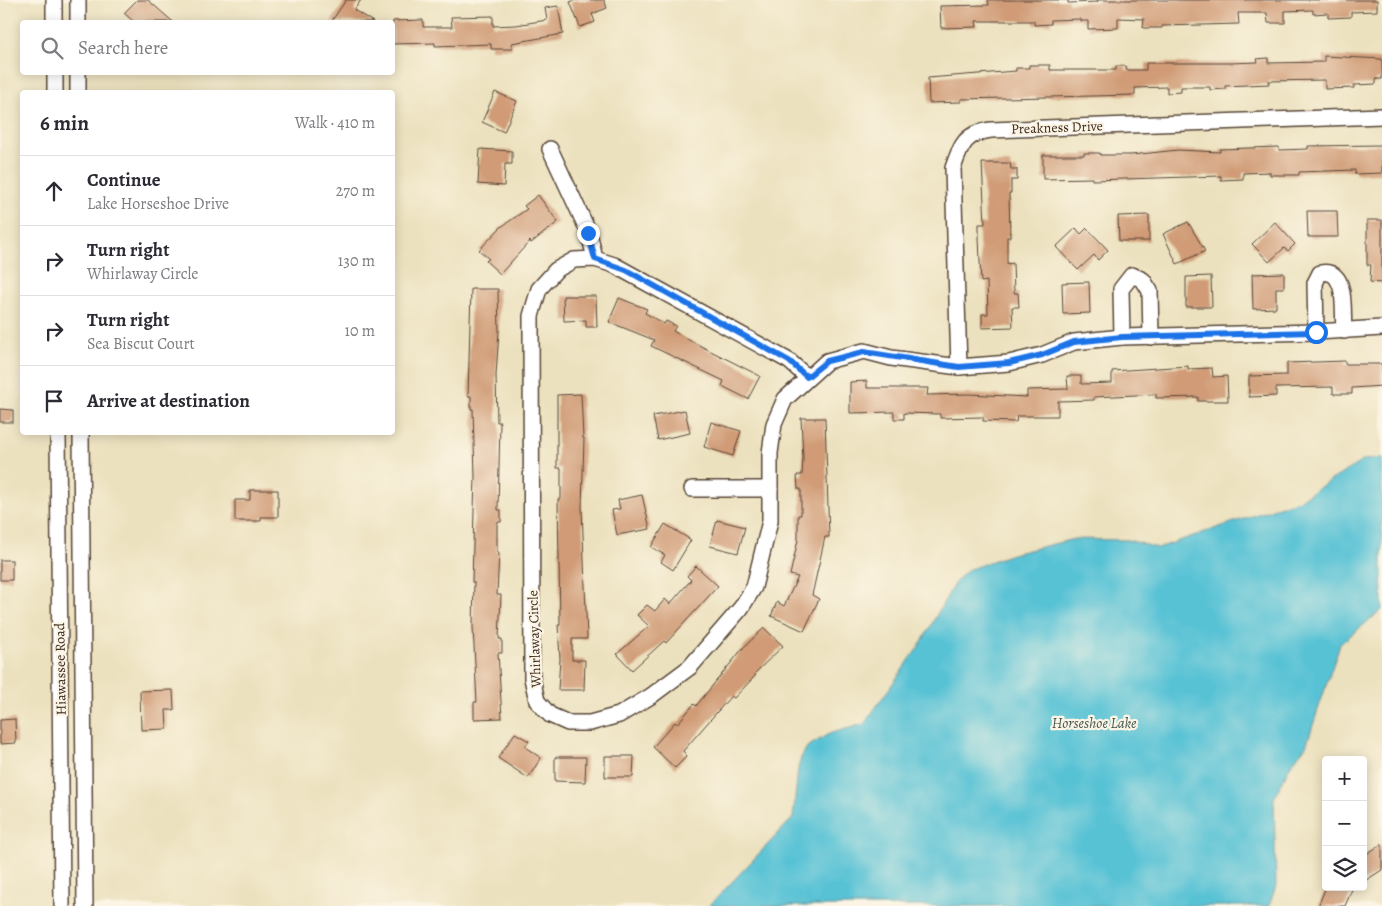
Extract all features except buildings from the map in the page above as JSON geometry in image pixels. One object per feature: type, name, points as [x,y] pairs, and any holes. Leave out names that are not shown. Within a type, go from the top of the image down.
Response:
[{"type":"street","points":[[54,0],[54,20]]},
{"type":"street","points":[[78,0],[78,20]]},
{"type":"street","points":[[55,75],[55,90]]},
{"type":"street","points":[[78,75],[78,90]]},
{"type":"street","name":"Preakness Drive","points":[[959,367],[953,168],[966,138],[979,131],[991,130],[1382,116]]},
{"type":"street","points":[[550,149],[588,233],[595,259]]},
{"type":"street","name":"Whirlaway Circle","points":[[595,259],[626,270],[772,351],[789,361],[807,377],[785,399],[774,424],[770,453],[770,521],[754,588],[741,608],[690,667],[651,696],[619,715],[590,723],[568,723],[550,715],[537,701],[532,678],[531,316],[539,289],[556,270],[574,260],[595,259]]},
{"type":"street","points":[[1316,332],[1315,283],[1320,273],[1328,272],[1336,275],[1340,283],[1344,331]]},
{"type":"street","points":[[1122,337],[1121,289],[1132,275],[1143,280],[1150,291],[1151,337]]},
{"type":"street","points":[[807,377],[827,361],[864,352],[959,367],[1009,363],[1042,355],[1074,342],[1122,337],[1316,332],[1382,328]]},
{"type":"street","name":"Hiawassee Road","points":[[58,435],[62,906]]},
{"type":"street","name":"Hiawassee Road","points":[[81,435],[85,906]]},
{"type":"street","points":[[692,489],[770,489]]},
{"type":"street","points":[[61,856],[84,856]]},
{"type":"water","name":"Horseshoe Lake","points":[[1382,458],[1382,610],[1340,644],[1306,746],[1290,766],[1274,798],[1276,886],[1269,906],[709,906],[793,818],[798,769],[807,747],[831,733],[864,724],[920,645],[954,584],[967,570],[1012,554],[1074,539],[1128,540],[1158,548],[1299,500],[1364,460]]},
{"type":"route","points":[[588,233],[595,259],[626,270],[789,361],[807,377],[827,361],[864,352],[892,358],[959,367],[1009,363],[1042,355],[1074,342],[1122,337],[1316,332]]}]
